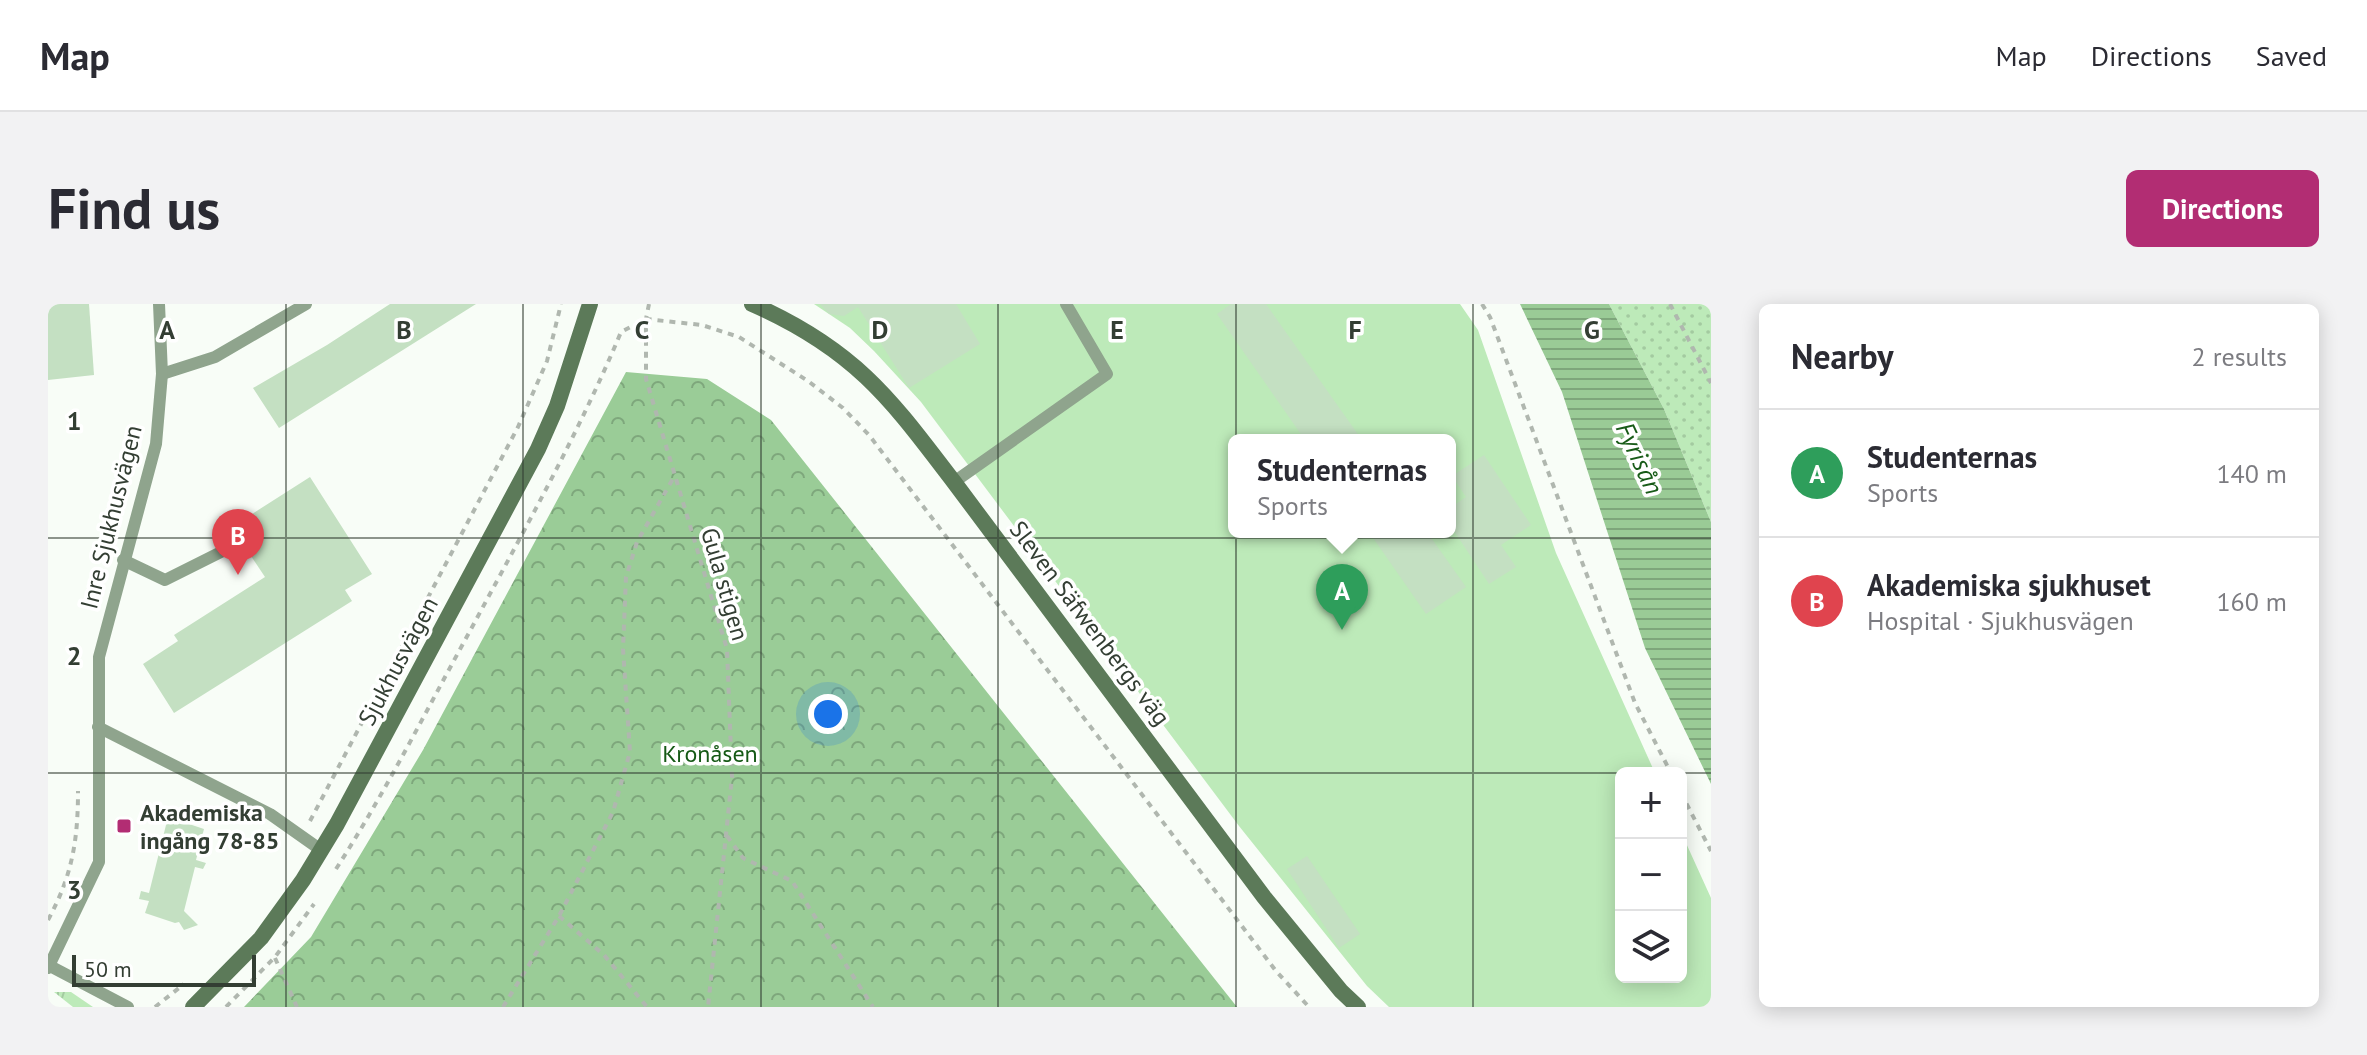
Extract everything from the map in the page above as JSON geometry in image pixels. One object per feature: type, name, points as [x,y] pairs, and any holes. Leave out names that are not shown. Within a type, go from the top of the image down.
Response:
[{"type":"street","name":"Sjukhusvägen","points":[[193,1007],[261,938],[321,850],[399,711],[538,449],[557,406],[590,304]]},
{"type":"street","name":"Sleven Säfwenbergs väg","points":[[752,304],[828,346],[867,378],[904,419],[1264,897],[1341,991],[1358,1007]]},
{"type":"lane","name":"Inre Sjukhusvägen","points":[[49,967],[99,862],[99,657],[156,444],[162,374],[159,304]]},
{"type":"lane","points":[[162,374],[215,357],[306,304]]},
{"type":"lane","points":[[954,482],[1107,374],[1066,304]]},
{"type":"lane","points":[[123,560],[165,580],[235,545]]},
{"type":"lane","points":[[98,727],[270,814],[321,850]]},
{"type":"lane","points":[[49,967],[128,1007]]},
{"type":"path","points":[[302,837],[518,427],[547,361],[561,304]]},
{"type":"path","name":"Gula stigen","points":[[649,304],[646,379],[727,649],[732,777],[708,1007]]},
{"type":"path","points":[[1482,304],[1490,317],[1635,703],[1668,767]]},
{"type":"path","points":[[1670,304],[1711,383]]},
{"type":"path","points":[[600,381],[621,332],[646,319],[702,325],[739,337],[808,381],[843,408],[869,435],[1276,971],[1309,1007]]},
{"type":"path","points":[[503,1007],[559,916],[613,812],[630,752],[623,649],[626,577],[637,542],[675,475]]},
{"type":"path","points":[[48,920],[66,881],[78,833],[78,789]]},
{"type":"path","points":[[1687,805],[1711,851]]},
{"type":"path","points":[[726,834],[743,858],[792,881],[873,1007]]},
{"type":"path","points":[[559,916],[604,955],[647,1007]]},
{"type":"path","points":[[261,938],[275,957],[297,1007]]},
{"type":"path","points":[[155,1007],[194,976]]},
{"type":"green space","points":[[814,304],[1460,304],[1478,330],[1556,553],[1652,767],[1615,767],[1615,983],[1687,983],[1687,845],[1711,898],[1711,1007],[1389,1007],[1367,986],[1239,826],[921,402],[850,328]]},
{"type":"green space","points":[[1609,304],[1711,304],[1711,522],[1664,409]]},
{"type":"green space","name":"Kronåsen","points":[[626,372],[707,379],[771,420],[1237,1007],[244,1007],[311,937],[423,750]]},
{"type":"green space","points":[[54,992],[71,992],[93,1007],[73,1007]]},
{"type":"water","name":"Fyrisån","points":[[1520,304],[1609,304],[1664,409],[1711,522],[1711,784],[1645,648],[1562,392]]},
{"type":"building","points":[[48,304],[89,304],[94,375],[48,380]]},
{"type":"building","points":[[390,304],[476,304],[279,428],[253,388]]},
{"type":"building","points":[[820,304],[956,304],[980,344],[909,388],[858,307],[844,316],[829,314]]},
{"type":"building","points":[[1231,304],[1266,304],[1358,434],[1301,434],[1217,314]]},
{"type":"building","points":[[1484,455],[1531,525],[1501,545],[1516,567],[1489,584],[1456,534],[1456,504],[1466,497],[1456,482],[1456,473]]},
{"type":"building","points":[[310,477],[372,574],[345,590],[352,601],[174,713],[143,664],[178,641],[174,635],[265,577],[241,541],[250,536],[241,521]]},
{"type":"building","points":[[1373,538],[1431,538],[1466,587],[1426,614]]},
{"type":"building","points":[[168,817],[204,829],[196,860],[206,863],[203,869],[195,867],[184,911],[198,925],[184,930],[179,922],[145,913],[149,901],[139,899],[141,891],[149,893]]},
{"type":"building","points":[[1307,856],[1360,934],[1339,948],[1287,869]]},
{"type":"place","name":"Akademiska sjukhuset","points":[[238,575]]},
{"type":"place","name":"Studenternas","points":[[1342,630]]},
{"type":"place","name":"Akademiska ingång 78-85","points":[[124,826]]}]
